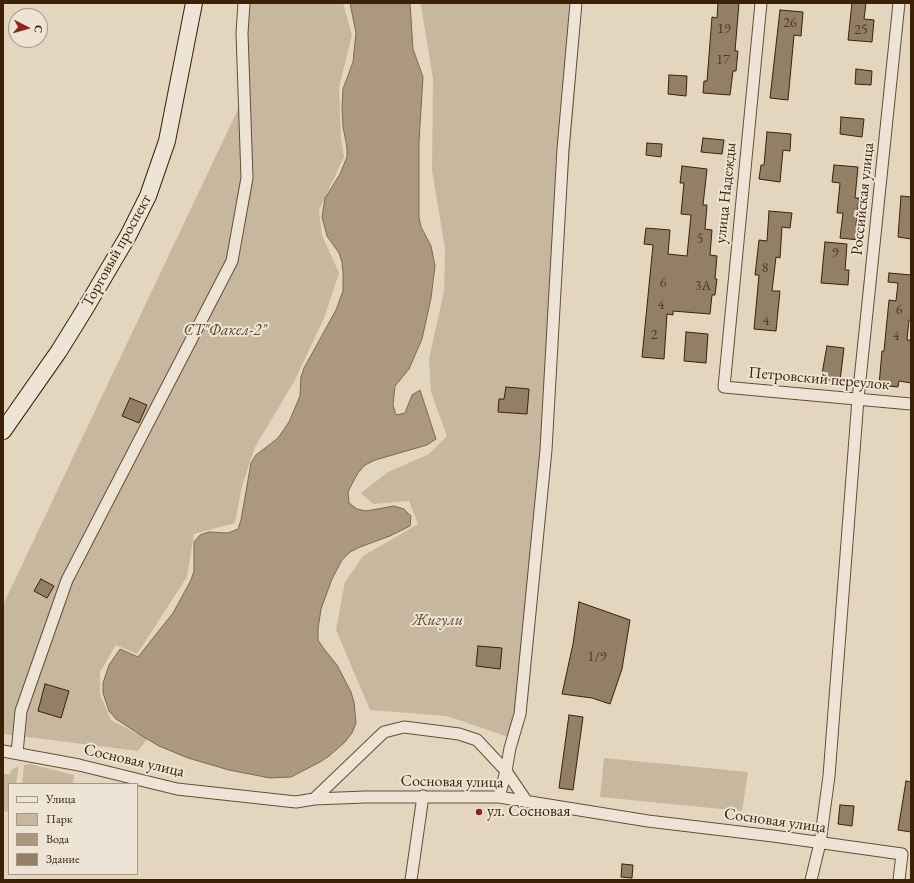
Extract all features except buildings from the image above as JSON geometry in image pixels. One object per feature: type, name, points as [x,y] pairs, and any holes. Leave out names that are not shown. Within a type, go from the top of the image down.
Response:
[{"type":"street","name":"Торговый проспект","points":[[3,431],[59,351],[85,309],[128,236],[148,196],[167,141],[194,3]]},
{"type":"street","points":[[17,753],[21,711],[67,580],[232,261],[247,178],[242,32],[244,3]]},
{"type":"street","points":[[499,797],[510,748],[520,714],[545,458],[563,150],[576,3]]},
{"type":"street","name":"улица Надежды","points":[[724,387],[761,3]]},
{"type":"street","name":"Российская улица","points":[[811,880],[820,843],[829,768],[858,399],[899,3]]},
{"type":"street","name":"Петровский переулок","points":[[724,387],[911,404]]},
{"type":"street","points":[[314,800],[384,732],[404,727],[459,734],[477,740],[506,771],[527,802]]},
{"type":"street","name":"Сосновая улица","points":[[3,751],[79,764],[177,789],[296,802],[423,796],[499,797],[648,821],[773,836],[902,854],[899,880]]},
{"type":"street","points":[[411,880],[423,796]]},
{"type":"green space","name":"СТ\"Факел-2\"","points":[[238,3],[343,3],[352,35],[339,87],[341,138],[344,157],[319,210],[322,235],[339,273],[324,318],[295,380],[255,447],[242,486],[235,523],[194,534],[187,577],[137,654],[116,645],[100,672],[100,694],[111,720],[147,739],[138,751],[3,734],[3,605],[240,105]]},
{"type":"green space","name":"Жигули","points":[[419,3],[582,3],[525,714],[514,739],[447,716],[370,710],[336,630],[345,582],[363,556],[418,524],[409,501],[373,504],[361,493],[388,472],[429,454],[447,436],[431,392],[429,359],[444,291],[445,249],[432,170],[433,79],[421,6]]},
{"type":"green space","points":[[604,758],[748,772],[742,811],[600,797]]},
{"type":"green space","points":[[30,764],[74,775],[73,783],[22,783],[24,765]]},
{"type":"green space","points":[[19,766],[16,783],[8,783],[8,812],[3,811],[3,774],[10,774],[11,770]]},
{"type":"water","points":[[350,3],[410,3],[413,49],[423,77],[419,141],[419,217],[421,227],[431,246],[435,266],[431,298],[422,339],[409,369],[395,386],[393,405],[396,415],[405,413],[412,395],[420,390],[436,439],[427,445],[375,460],[365,465],[358,473],[348,492],[349,503],[357,509],[366,511],[394,506],[404,509],[411,516],[410,526],[390,536],[350,552],[342,560],[332,579],[321,609],[318,640],[337,665],[351,692],[354,702],[356,723],[352,733],[345,742],[320,762],[291,777],[270,778],[229,770],[188,758],[159,746],[116,719],[109,711],[103,693],[103,683],[109,665],[120,649],[138,657],[173,613],[191,580],[194,571],[194,542],[200,535],[209,532],[228,533],[238,529],[241,520],[251,463],[256,455],[278,438],[289,422],[300,396],[301,377],[304,368],[336,310],[343,291],[342,262],[339,253],[327,236],[322,217],[325,198],[340,174],[347,157],[347,147],[343,127],[343,89],[353,62],[356,33]]},
{"type":"place","name":"ул. Сосновая","points":[[479,812]]}]
